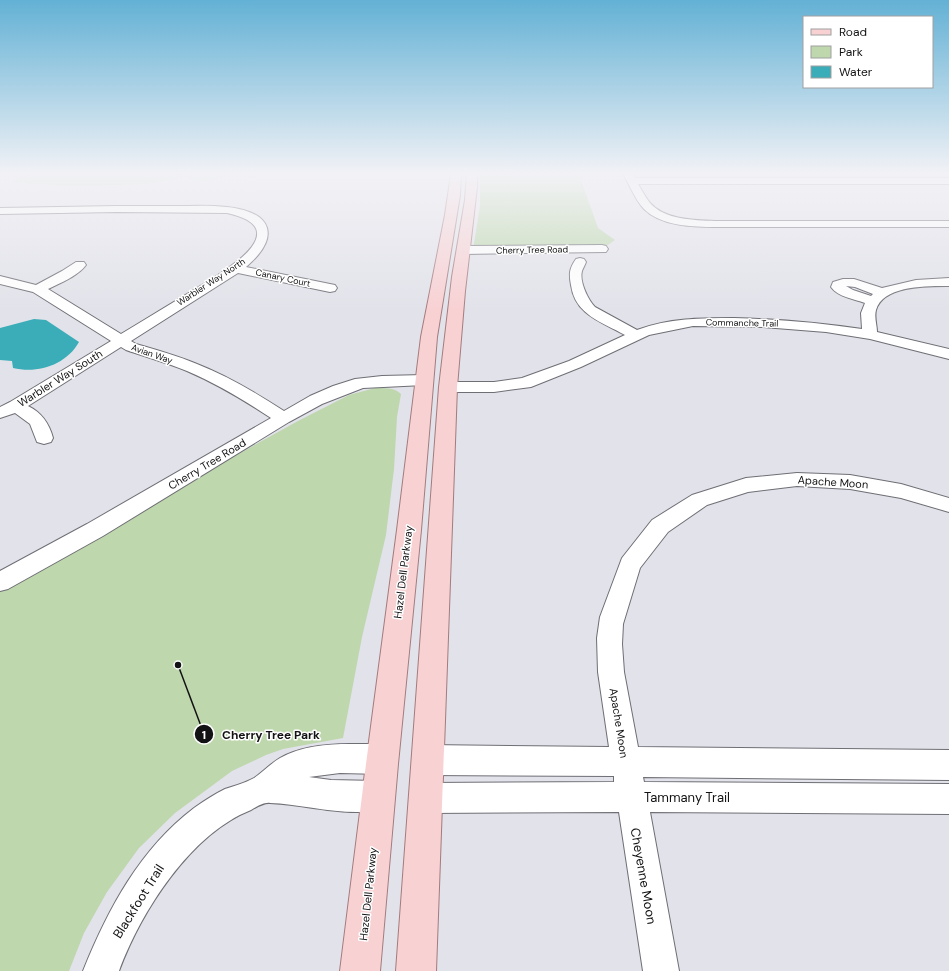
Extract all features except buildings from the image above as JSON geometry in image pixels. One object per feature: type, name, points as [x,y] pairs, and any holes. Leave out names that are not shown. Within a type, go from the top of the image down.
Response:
[{"type":"main road","name":"Hazel Dell Parkway","points":[[416,971],[426,798],[441,381],[432,312],[450,219]]},
{"type":"main road","name":"Hazel Dell Parkway","points":[[360,971],[382,758],[441,381],[456,302],[468,219]]},
{"type":"street","name":"Warbler Way North","points":[[119,341],[236,268],[251,256],[262,243],[263,236],[262,226],[255,219]]},
{"type":"street","points":[[650,219],[656,224],[669,226],[684,221],[715,224],[949,224]]},
{"type":"street","name":"Cherry Tree Road","points":[[463,250],[602,249]]},
{"type":"street","points":[[580,262],[575,272],[578,289],[583,303],[590,310],[636,336]]},
{"type":"street","points":[[38,289],[68,274],[80,265]]},
{"type":"street","name":"Canary Court","points":[[236,268],[330,288]]},
{"type":"street","name":"Avian Way","points":[[0,280],[38,289],[119,341],[131,347],[191,367],[216,378],[243,392],[283,418]]},
{"type":"street","points":[[870,335],[868,315],[878,297],[917,284],[949,282]]},
{"type":"street","name":"Commanche Trail","points":[[441,381],[505,386],[525,383],[575,364],[636,336],[668,326],[714,322],[796,325],[870,335],[949,354]]},
{"type":"street","name":"Warbler Way South","points":[[0,414],[16,406],[119,341]]},
{"type":"street","name":"Cherry Tree Road","points":[[0,582],[95,530],[283,418],[339,390],[361,383],[382,381],[441,381]]},
{"type":"street","points":[[16,406],[35,418],[41,426],[44,438]]},
{"type":"street","name":"Apache Moon","points":[[628,780],[610,672],[609,653],[611,618],[618,591],[632,561],[648,538],[674,515],[696,502],[730,488],[754,483],[791,479],[832,479],[877,485],[911,493],[949,505]]},
{"type":"street","name":"Blackfoot Trail","points":[[101,971],[109,948],[123,920],[158,866],[177,845],[215,813],[246,795],[266,788],[282,774],[297,765],[347,757],[382,758]]},
{"type":"street","name":"Tammany Trail","points":[[427,760],[628,780],[949,799]]},
{"type":"street","name":"Tammany Trail","points":[[426,798],[628,780],[949,765]]},
{"type":"street","name":"Cheyenne Moon","points":[[628,780],[661,971]]},
{"type":"street","name":"Blackfoot Trail","points":[[266,788],[331,795],[377,796]]},
{"type":"green space","points":[[478,219],[595,219],[598,228],[615,240],[602,249],[473,250]]},
{"type":"green space","points":[[375,388],[392,389],[401,394],[397,417],[394,469],[386,535],[362,637],[343,738],[283,749],[266,755],[232,771],[175,813],[139,848],[107,892],[84,933],[69,971],[0,971],[0,586],[298,421],[349,395]]},
{"type":"water","points":[[34,319],[46,320],[79,342],[67,357],[50,366],[32,370],[13,368],[12,361],[0,360],[0,328]]},
{"type":"place","name":"Cherry Tree Park","points":[[178,665]]}]
